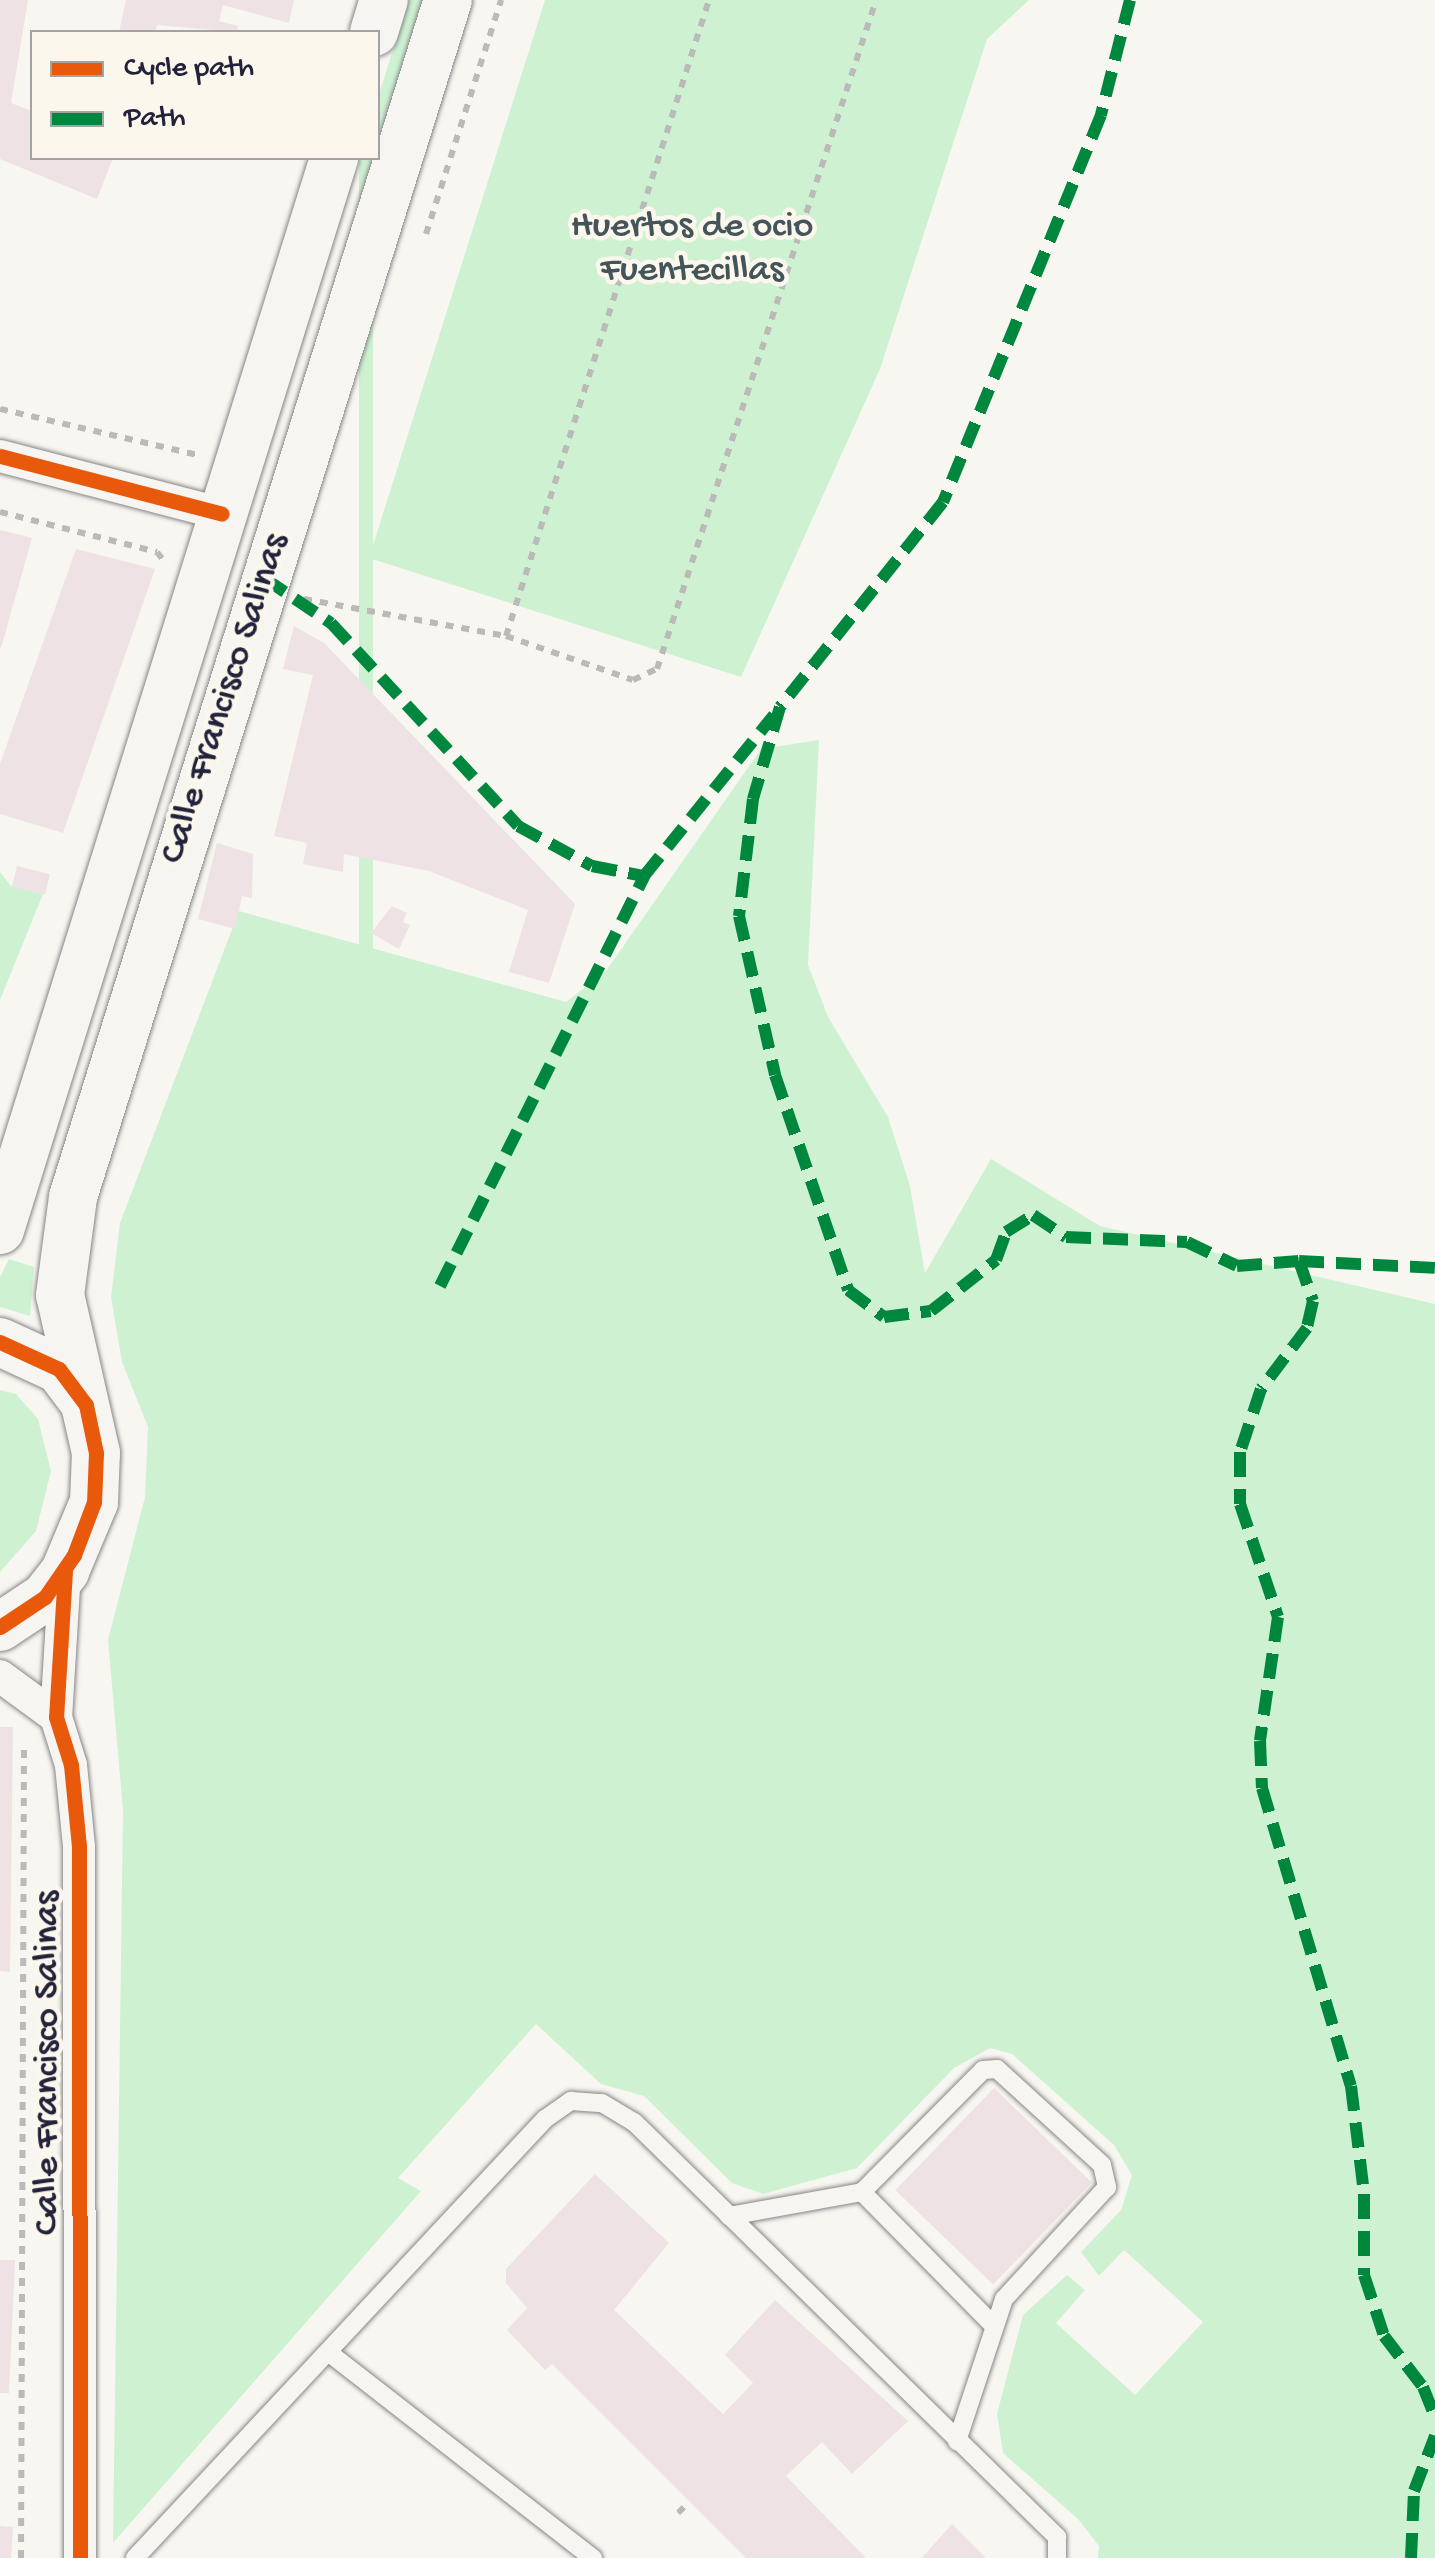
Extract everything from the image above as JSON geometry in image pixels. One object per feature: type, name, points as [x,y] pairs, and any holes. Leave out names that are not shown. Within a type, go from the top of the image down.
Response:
[{"type":"main road","points":[[375,30],[384,0]]},
{"type":"main road","name":"Calle Francisco Salinas","points":[[65,1571],[94,1502],[96,1453],[60,1295],[89,1133],[448,0]]},
{"type":"main road","name":"Calle Francisco Salinas","points":[[0,1230],[333,160]]},
{"type":"main road","points":[[0,1342],[59,1369],[86,1405]]},
{"type":"main road","points":[[0,1627],[45,1596],[65,1571]]},
{"type":"street","points":[[0,456],[222,514]]},
{"type":"street","name":"Calle Francisco Salinas","points":[[65,1571],[56,1717],[71,1765],[79,1846],[80,2558]]},
{"type":"street","points":[[0,1676],[56,1717]]},
{"type":"lane","points":[[729,2216],[862,2192],[982,2070],[997,2069],[1102,2165],[1106,2187],[1004,2299],[957,2441]]},
{"type":"lane","points":[[134,2558],[545,2119],[571,2101],[602,2103],[634,2122],[1057,2537],[1057,2558]]},
{"type":"lane","points":[[862,2192],[993,2325]]},
{"type":"lane","points":[[328,2352],[594,2558]]},
{"type":"path","points":[[506,636],[709,0]]},
{"type":"path","points":[[292,598],[506,636],[634,680],[656,668],[876,0]]},
{"type":"path","points":[[0,408],[198,456]]},
{"type":"path","points":[[0,512],[157,552]]},
{"type":"path","points":[[21,2558],[22,1732]]},
{"type":"path","points":[[678,2514],[688,2503]]},
{"type":"green space","points":[[409,0],[424,0],[380,138],[380,91]]},
{"type":"green space","name":"Huertos de ocio Fuentecillas","points":[[545,0],[1029,0],[987,39],[880,369],[741,677],[369,558]]},
{"type":"green space","points":[[359,160],[373,160],[373,1283],[359,1283]]},
{"type":"green space","points":[[819,740],[808,965],[828,1017],[888,1117],[910,1186],[925,1273],[991,1159],[1100,1226],[1435,1304],[1435,2558],[1098,2558],[1099,2546],[1078,2519],[1003,2453],[997,2414],[1023,2315],[1067,2275],[1085,2290],[1056,2323],[1135,2395],[1203,2322],[1124,2250],[1099,2276],[1081,2252],[1121,2210],[1132,2175],[1114,2145],[1012,2054],[990,2048],[954,2068],[857,2168],[763,2194],[732,2183],[644,2096],[601,2084],[536,2024],[398,2178],[421,2191],[113,2543],[123,1810],[108,1640],[145,1497],[148,1427],[122,1362],[111,1297],[120,1223],[239,911],[566,1002],[606,971],[761,749]]},
{"type":"green space","points":[[0,872],[11,886],[43,894],[0,1000]]},
{"type":"green space","points":[[9,1259],[34,1267],[30,1316],[0,1307],[0,1277]]},
{"type":"green space","points":[[0,1390],[16,1394],[38,1419],[51,1471],[36,1531],[0,1572]]},
{"type":"building","points":[[0,0],[28,0],[11,103],[30,110],[30,160],[112,160],[97,199],[0,159]]},
{"type":"building","points":[[126,0],[294,0],[289,23],[223,5],[219,21],[238,26],[237,30],[157,25],[156,30],[119,30]]},
{"type":"building","points":[[0,530],[32,538],[1,648],[0,647]]},
{"type":"building","points":[[76,549],[155,569],[63,833],[0,814],[0,764]]},
{"type":"building","points":[[294,626],[324,643],[575,904],[549,983],[509,972],[528,910],[429,871],[344,854],[343,872],[303,864],[307,843],[274,836],[313,675],[283,669]]},
{"type":"building","points":[[217,843],[253,854],[252,898],[242,896],[235,929],[198,919]]},
{"type":"building","points":[[17,866],[50,874],[45,895],[12,886]]},
{"type":"building","points":[[392,906],[407,913],[403,922],[410,925],[399,949],[371,933]]},
{"type":"building","points":[[0,1727],[13,1727],[10,1972],[0,1971]]},
{"type":"building","points":[[994,2088],[1092,2182],[993,2285],[895,2190]]},
{"type":"building","points":[[595,2174],[669,2243],[614,2310],[723,2414],[753,2383],[725,2355],[775,2300],[908,2421],[852,2474],[822,2442],[786,2476],[866,2558],[746,2558],[552,2364],[545,2370],[507,2330],[527,2308],[506,2283],[506,2269]]},
{"type":"building","points":[[0,2260],[15,2260],[9,2393],[0,2393]]},
{"type":"building","points":[[952,2524],[986,2558],[922,2558]]},
{"type":"building","points":[[0,2526],[13,2527],[11,2558],[0,2558]]},
{"type":"marked path","points":[[1130,0],[1101,115],[943,502],[780,707],[753,799],[739,916],[775,1075],[848,1290],[884,1317],[931,1311],[996,1260],[1006,1232],[1033,1215],[1066,1237],[1187,1242],[1237,1266],[1299,1261],[1435,1268]]},
{"type":"marked path","points":[[264,578],[331,623],[518,826],[592,866],[644,876],[774,715]]},
{"type":"marked path","points":[[440,1286],[644,876]]},
{"type":"marked path","points":[[1299,1261],[1313,1301],[1307,1328],[1261,1389],[1240,1452],[1240,1504],[1278,1617],[1260,1741],[1262,1788],[1351,2086],[1364,2194],[1364,2275],[1384,2336],[1423,2387],[1435,2416]]},
{"type":"marked path","points":[[1411,2558],[1414,2491],[1435,2436]]},
{"type":"cycle path","points":[[0,456],[222,514]]},
{"type":"cycle path","points":[[0,1342],[59,1369],[86,1405],[96,1453],[94,1502],[74,1555],[45,1597],[0,1627]]},
{"type":"cycle path","points":[[65,1571],[56,1717],[71,1765],[79,1847],[80,2558]]}]
